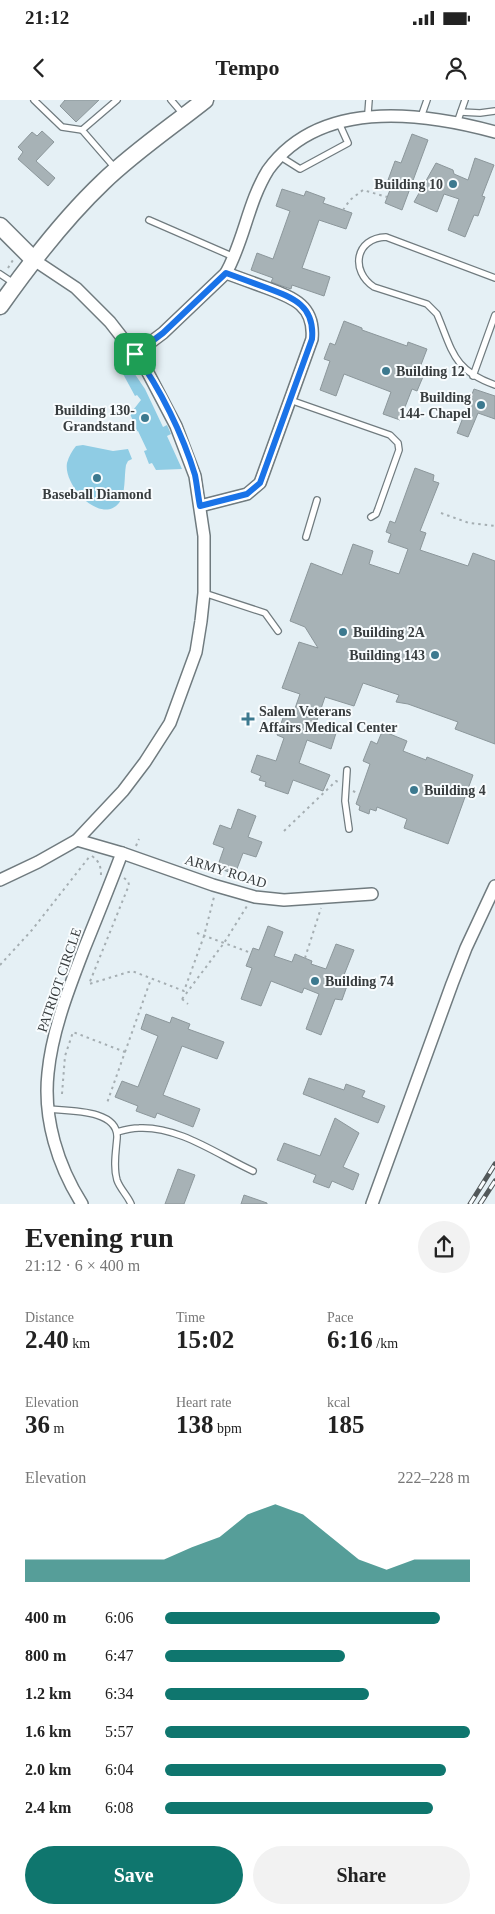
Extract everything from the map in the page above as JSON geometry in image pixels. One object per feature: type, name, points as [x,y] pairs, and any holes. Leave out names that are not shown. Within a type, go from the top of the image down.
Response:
[{"type":"main road","points":[[0,306],[15,284],[79,206],[116,170],[205,100]]},
{"type":"main road","points":[[1,230],[34,260]]},
{"type":"street","points":[[135,354],[163,333],[226,273],[234,257],[259,186],[279,156],[305,133],[337,118],[368,113],[459,118],[495,132]]},
{"type":"street","points":[[0,880],[38,862],[77,840],[123,791],[145,762],[170,724],[196,652],[204,592],[204,536],[195,476],[176,426],[145,367],[110,322],[76,288],[34,260]]},
{"type":"street","points":[[200,506],[247,494],[255,490],[262,480],[312,339],[313,330],[307,312],[295,300],[226,273]]},
{"type":"street","name":"ARMY ROAD","points":[[77,840],[255,897],[284,900],[372,894]]},
{"type":"street","name":"PATRIOT CIRCLE","points":[[82,1204],[64,1172],[56,1150],[48,1109],[48,1072],[63,1008],[77,967],[127,855]]},
{"type":"street","points":[[372,1204],[452,984],[466,948],[495,886]]},
{"type":"street","points":[[481,917],[495,909]]},
{"type":"lane","points":[[34,100],[62,128],[82,130],[116,170]]},
{"type":"lane","points":[[82,130],[117,100]]},
{"type":"lane","points":[[171,100],[184,116]]},
{"type":"lane","points":[[368,113],[369,100]]},
{"type":"lane","points":[[421,117],[427,100]]},
{"type":"lane","points":[[459,118],[465,100]]},
{"type":"lane","points":[[459,118],[495,111]]},
{"type":"lane","points":[[279,156],[300,169],[348,143],[337,118]]},
{"type":"lane","points":[[149,220],[234,257]]},
{"type":"lane","points":[[495,278],[386,237],[371,240],[361,250],[359,260],[359,268],[367,282],[374,287],[427,304],[433,309],[458,362],[473,376],[495,385]]},
{"type":"lane","points":[[0,274],[15,284]]},
{"type":"lane","points":[[473,376],[495,314]]},
{"type":"lane","points":[[289,400],[390,435],[398,443],[399,450],[378,509],[371,517]]},
{"type":"lane","points":[[306,537],[317,500]]},
{"type":"lane","points":[[204,592],[265,613],[278,631]]},
{"type":"lane","points":[[347,770],[345,801],[349,829]]},
{"type":"lane","points":[[48,1109],[85,1112],[110,1121],[116,1127],[117,1180],[131,1204]]},
{"type":"lane","points":[[116,1132],[140,1128],[164,1130],[209,1147],[253,1172]]},
{"type":"path","points":[[343,210],[350,200],[363,190],[387,197]]},
{"type":"path","points":[[441,513],[469,523],[495,526]]},
{"type":"path","points":[[284,831],[336,781]]},
{"type":"path","points":[[139,839],[127,855],[124,878],[128,881],[129,885],[89,984],[132,971],[184,991]]},
{"type":"path","points":[[85,852],[98,860],[101,866],[102,879]]},
{"type":"path","points":[[0,965],[32,930],[90,855]]},
{"type":"path","points":[[182,999],[204,936],[215,895]]},
{"type":"path","points":[[305,958],[322,903]]},
{"type":"path","points":[[182,999],[224,943],[249,904]]},
{"type":"path","points":[[197,933],[251,953]]},
{"type":"path","points":[[107,1103],[151,979]]},
{"type":"path","points":[[182,999],[188,1004]]},
{"type":"path","points":[[62,1094],[65,1056],[73,1032],[125,1052]]},
{"type":"shaded area","name":"Building 130- Grandstand","points":[[130,367],[145,389],[163,427],[167,425],[171,434],[167,436],[182,469],[156,470],[152,463],[149,464],[144,451],[147,450],[138,431],[135,432],[130,414],[141,400],[137,395],[135,396],[122,372]]},
{"type":"shaded area","name":"Baseball Diamond","points":[[83,445],[113,451],[128,449],[132,459],[126,465],[123,495],[119,503],[111,509],[94,506],[85,500],[71,482],[67,472],[67,463],[76,446]]},
{"type":"building","points":[[65,100],[99,100],[76,122],[60,106]]},
{"type":"building","points":[[42,131],[54,142],[36,161],[55,178],[48,186],[18,159],[23,152],[18,147],[32,132],[37,136]]},
{"type":"building","points":[[412,134],[428,140],[402,210],[385,203],[393,182],[388,180],[395,161],[401,163]]},
{"type":"building","name":"Building 10","points":[[475,158],[494,165],[482,196],[485,197],[478,216],[474,215],[465,237],[448,230],[459,199],[444,194],[437,212],[414,202],[436,163],[453,170],[454,174],[468,180]]},
{"type":"building","points":[[282,189],[304,196],[306,191],[325,198],[323,203],[352,213],[346,229],[319,220],[302,268],[330,277],[324,296],[292,285],[291,289],[282,286],[271,282],[273,278],[251,270],[257,253],[273,259],[290,211],[276,206]]},
{"type":"building","name":"Building 12","points":[[344,321],[362,328],[362,330],[407,346],[408,342],[427,349],[419,370],[425,372],[417,391],[412,389],[400,420],[383,414],[391,392],[344,374],[336,396],[320,390],[330,361],[324,359],[330,343],[335,345]]},
{"type":"building","name":"Building 144- Chapel","points":[[474,389],[495,396],[495,419],[478,413],[468,437],[457,433]]},
{"type":"building","points":[[415,468],[434,475],[433,481],[439,483],[420,531],[426,533],[420,550],[468,566],[473,553],[495,561],[495,744],[455,729],[458,722],[408,704],[396,702],[399,695],[363,683],[354,706],[325,697],[316,723],[337,730],[331,749],[307,740],[299,763],[330,775],[323,791],[293,780],[288,794],[265,786],[266,782],[259,780],[261,776],[251,772],[257,755],[276,761],[284,738],[277,735],[284,715],[292,717],[300,694],[282,688],[299,642],[318,648],[305,627],[290,621],[311,563],[342,575],[353,544],[373,551],[369,564],[399,574],[408,549],[388,542],[391,534],[386,532],[390,521],[395,523]]},
{"type":"building","name":"Building 4","points":[[385,732],[407,741],[403,751],[426,760],[427,757],[473,775],[448,844],[404,828],[407,819],[377,807],[376,811],[370,809],[369,814],[359,810],[360,806],[356,804],[370,764],[363,761],[371,741],[377,744],[381,734]]},
{"type":"building","points":[[238,809],[256,816],[248,837],[262,842],[256,857],[243,853],[235,874],[217,868],[224,848],[213,844],[220,825],[231,829]]},
{"type":"building","name":"Building 74","points":[[268,926],[283,932],[274,956],[292,962],[295,954],[312,961],[311,964],[326,969],[336,944],[354,950],[342,980],[348,983],[342,1000],[335,999],[321,1035],[306,1029],[319,994],[304,988],[302,993],[271,981],[261,1006],[241,999],[252,968],[246,966],[253,948],[259,950]]},
{"type":"building","points":[[146,1014],[170,1023],[172,1017],[190,1024],[188,1029],[224,1042],[217,1059],[182,1046],[163,1095],[200,1109],[193,1127],[157,1113],[155,1118],[136,1111],[138,1106],[115,1097],[122,1081],[138,1087],[158,1036],[141,1029]]},
{"type":"building","points":[[309,1078],[344,1090],[346,1084],[365,1091],[362,1097],[385,1106],[378,1123],[303,1094]]},
{"type":"building","points":[[335,1118],[359,1133],[343,1167],[359,1174],[353,1190],[332,1181],[329,1188],[313,1182],[316,1175],[277,1160],[284,1143],[320,1156]]},
{"type":"building","points":[[178,1169],[195,1175],[184,1204],[165,1204]]},
{"type":"building","points":[[244,1195],[267,1203],[267,1204],[241,1204]]},
{"type":"railway","points":[[470,1204],[495,1164]]},
{"type":"railway","points":[[480,1204],[495,1181]]},
{"type":"place","name":"Building 10","points":[[453,184]]},
{"type":"place","name":"Building 12","points":[[386,371]]},
{"type":"place","name":"Building 144- Chapel","points":[[481,405]]},
{"type":"place","name":"Building 130- Grandstand","points":[[145,418]]},
{"type":"place","name":"Baseball Diamond","points":[[97,478]]},
{"type":"place","name":"Building 2A","points":[[343,632]]},
{"type":"place","name":"Building 143","points":[[435,655]]},
{"type":"place","name":"Salem Veterans Affairs Medical Center","points":[[248,719]]},
{"type":"place","name":"Building 4","points":[[414,790]]},
{"type":"place","name":"Building 74","points":[[315,981]]},
{"type":"route","points":[[226,273],[301,304],[311,320],[312,339],[262,480],[255,490],[247,494],[200,506],[195,476],[176,426],[145,367],[135,354],[163,333],[226,273]]}]
